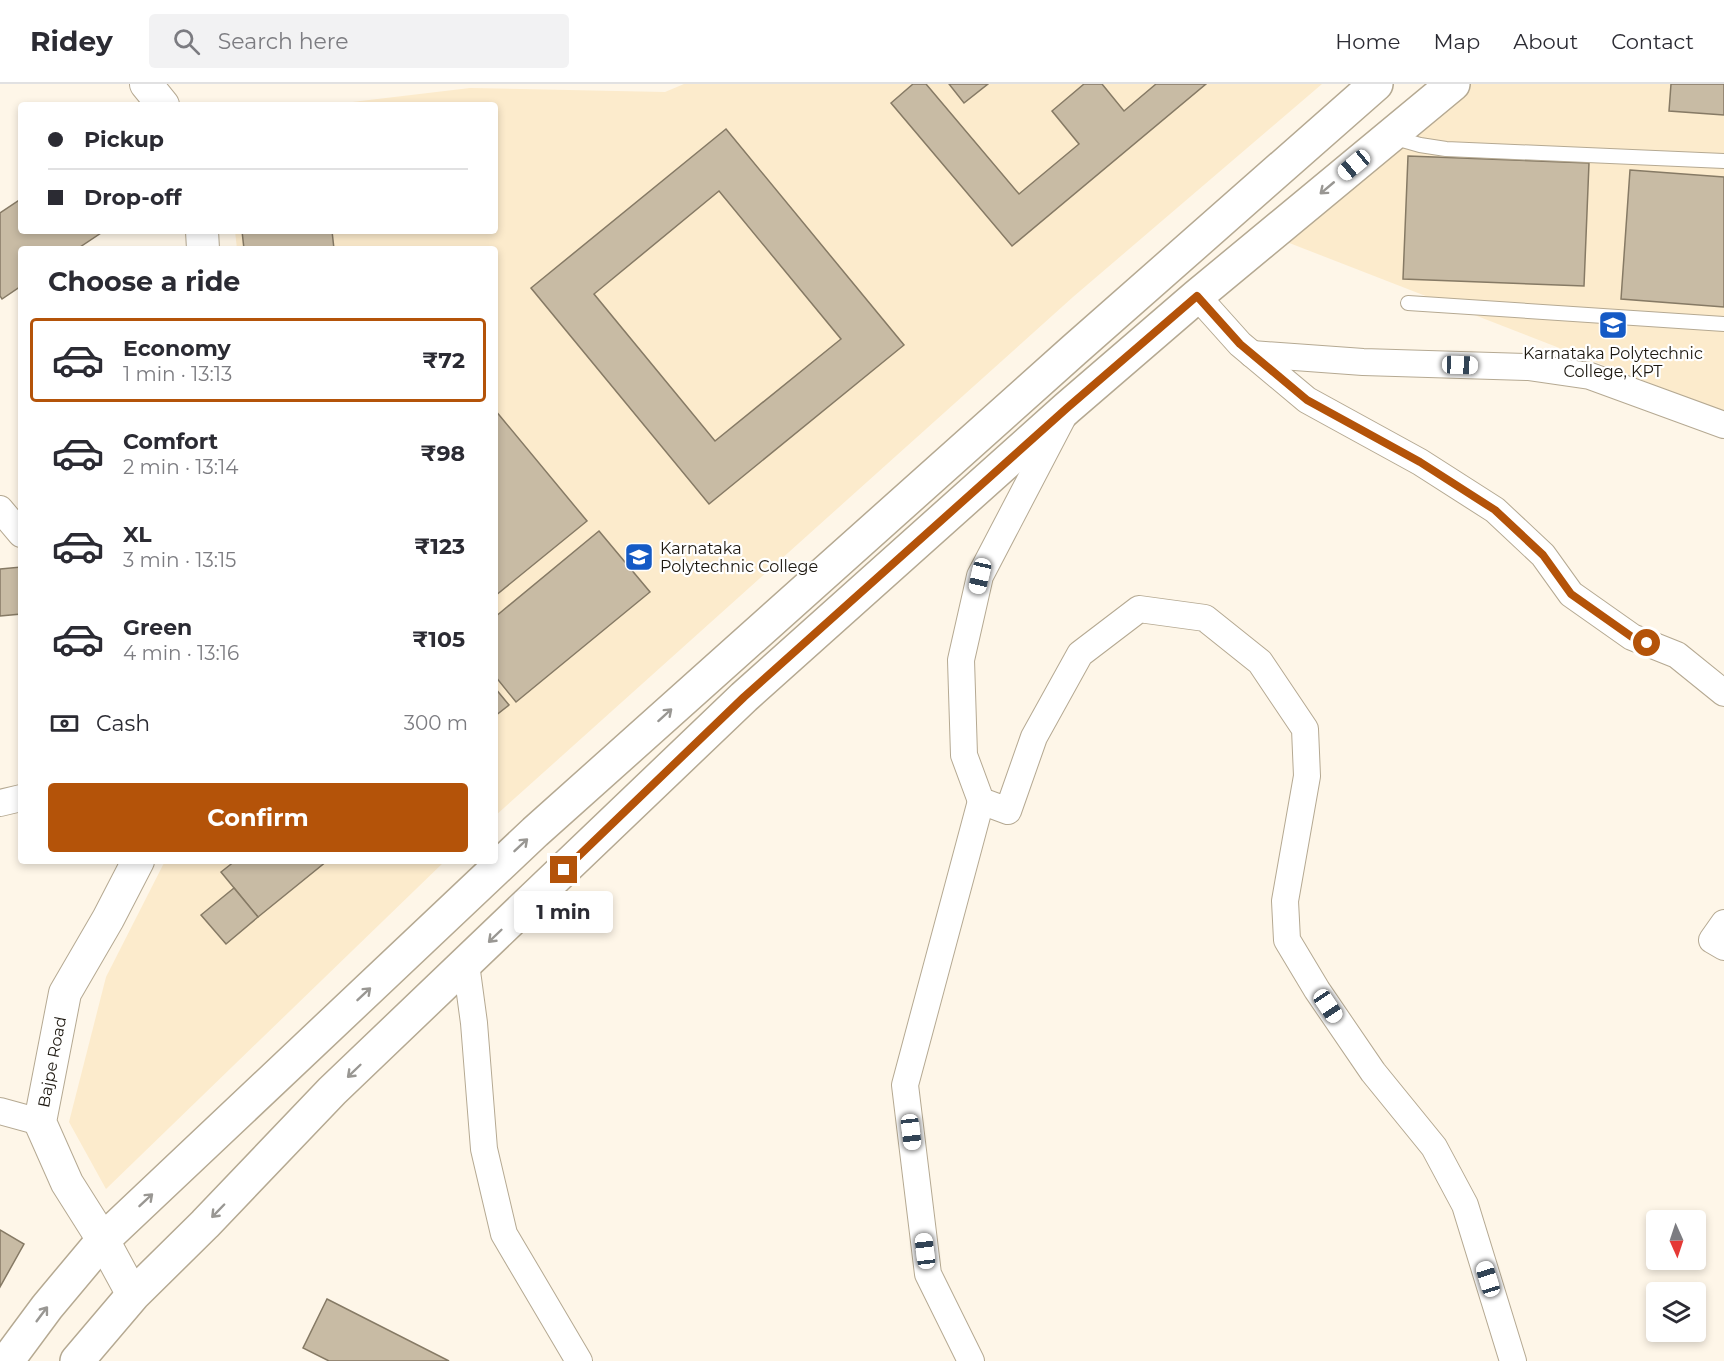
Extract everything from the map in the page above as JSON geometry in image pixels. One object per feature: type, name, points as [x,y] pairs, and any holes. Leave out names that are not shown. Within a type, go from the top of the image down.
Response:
[{"type":"main road","points":[[7,1361],[47,1307],[104,1240],[535,832],[1074,350],[1376,84]]},
{"type":"main road","points":[[77,1361],[133,1295],[205,1224],[332,1091],[744,697],[1098,381],[1452,84]]},
{"type":"main road","points":[[1074,350],[1098,381]]},
{"type":"street","points":[[146,84],[161,102]]},
{"type":"street","points":[[1197,296],[1252,354],[1307,400],[1420,462],[1495,510],[1543,555],[1571,594],[1632,637],[1677,655],[1724,693]]},
{"type":"street","points":[[1252,354],[1364,362],[1528,367],[1590,376],[1724,425]]},
{"type":"street","points":[[971,1361],[928,1274],[905,1085],[981,801],[964,755],[961,660],[980,576],[1067,408]]},
{"type":"street","points":[[0,509],[18,530]]},
{"type":"street","points":[[981,801],[1008,811],[1034,737],[1080,654],[1139,609],[1204,618],[1260,662],[1305,729],[1307,776],[1285,901],[1287,940],[1317,990],[1373,1072],[1434,1147],[1465,1205],[1513,1361]]},
{"type":"street","points":[[0,803],[18,799]]},
{"type":"street","name":"Bajpe Road","points":[[133,1295],[104,1240],[67,1183],[40,1122],[65,993],[136,864]]},
{"type":"street","points":[[1724,923],[1712,940],[1724,947]]},
{"type":"street","points":[[466,964],[474,1023],[484,1149],[504,1234],[579,1361]]},
{"type":"street","points":[[0,1111],[40,1122]]},
{"type":"lane","points":[[1389,136],[1440,148],[1724,161]]},
{"type":"lane","points":[[1408,303],[1724,324]]},
{"type":"shaded area","name":"Karnataka Polytechnic College","points":[[684,84],[1322,84],[1073,297],[498,813],[498,246],[237,246],[235,234],[498,234],[498,102],[352,102],[470,88],[665,92]]},
{"type":"shaded area","name":"Karnataka Polytechnic College, KPT","points":[[1466,84],[1724,84],[1724,412],[1279,239]]},
{"type":"shaded area","points":[[163,864],[442,864],[106,1189],[69,1122],[106,977]]},
{"type":"building","points":[[913,84],[926,84],[1019,194],[1079,144],[1052,111],[1084,84],[1102,84],[1124,111],[1156,84],[1206,84],[1012,246],[891,103]]},
{"type":"building","points":[[949,84],[988,84],[964,103]]},
{"type":"building","points":[[1671,84],[1724,84],[1724,115],[1669,111]]},
{"type":"building","points":[[726,129],[904,345],[709,504],[531,288]],"holes":[[[719,191],[841,339],[715,441],[594,294]]]},
{"type":"building","points":[[1408,156],[1589,163],[1584,286],[1403,279]]},
{"type":"building","points":[[1630,170],[1724,177],[1724,307],[1621,299]]},
{"type":"building","points":[[18,201],[18,234],[100,234],[82,246],[18,246],[18,288],[2,299],[0,296],[0,213]]},
{"type":"building","points":[[242,234],[332,234],[334,246],[244,246]]},
{"type":"building","points":[[498,414],[587,521],[498,594]]},
{"type":"building","points":[[599,531],[650,592],[516,702],[498,680],[498,615]]},
{"type":"building","points":[[18,567],[18,614],[0,616],[0,569]]},
{"type":"building","points":[[498,692],[509,705],[498,714]]},
{"type":"building","points":[[231,864],[323,864],[258,917],[221,872]]},
{"type":"building","points":[[234,888],[258,917],[226,944],[201,915]]},
{"type":"building","points":[[0,1230],[24,1244],[0,1287]]},
{"type":"building","points":[[327,1299],[449,1361],[329,1361],[303,1348]]},
{"type":"place","name":"Karnataka Polytechnic College, KPT","points":[[1613,325]]},
{"type":"place","name":"Karnataka Polytechnic College","points":[[639,557]]},
{"type":"route","points":[[564,870],[744,697],[1067,408],[1197,296],[1240,344],[1307,400],[1420,462],[1495,510],[1543,555],[1571,594],[1632,637],[1647,643]]}]
